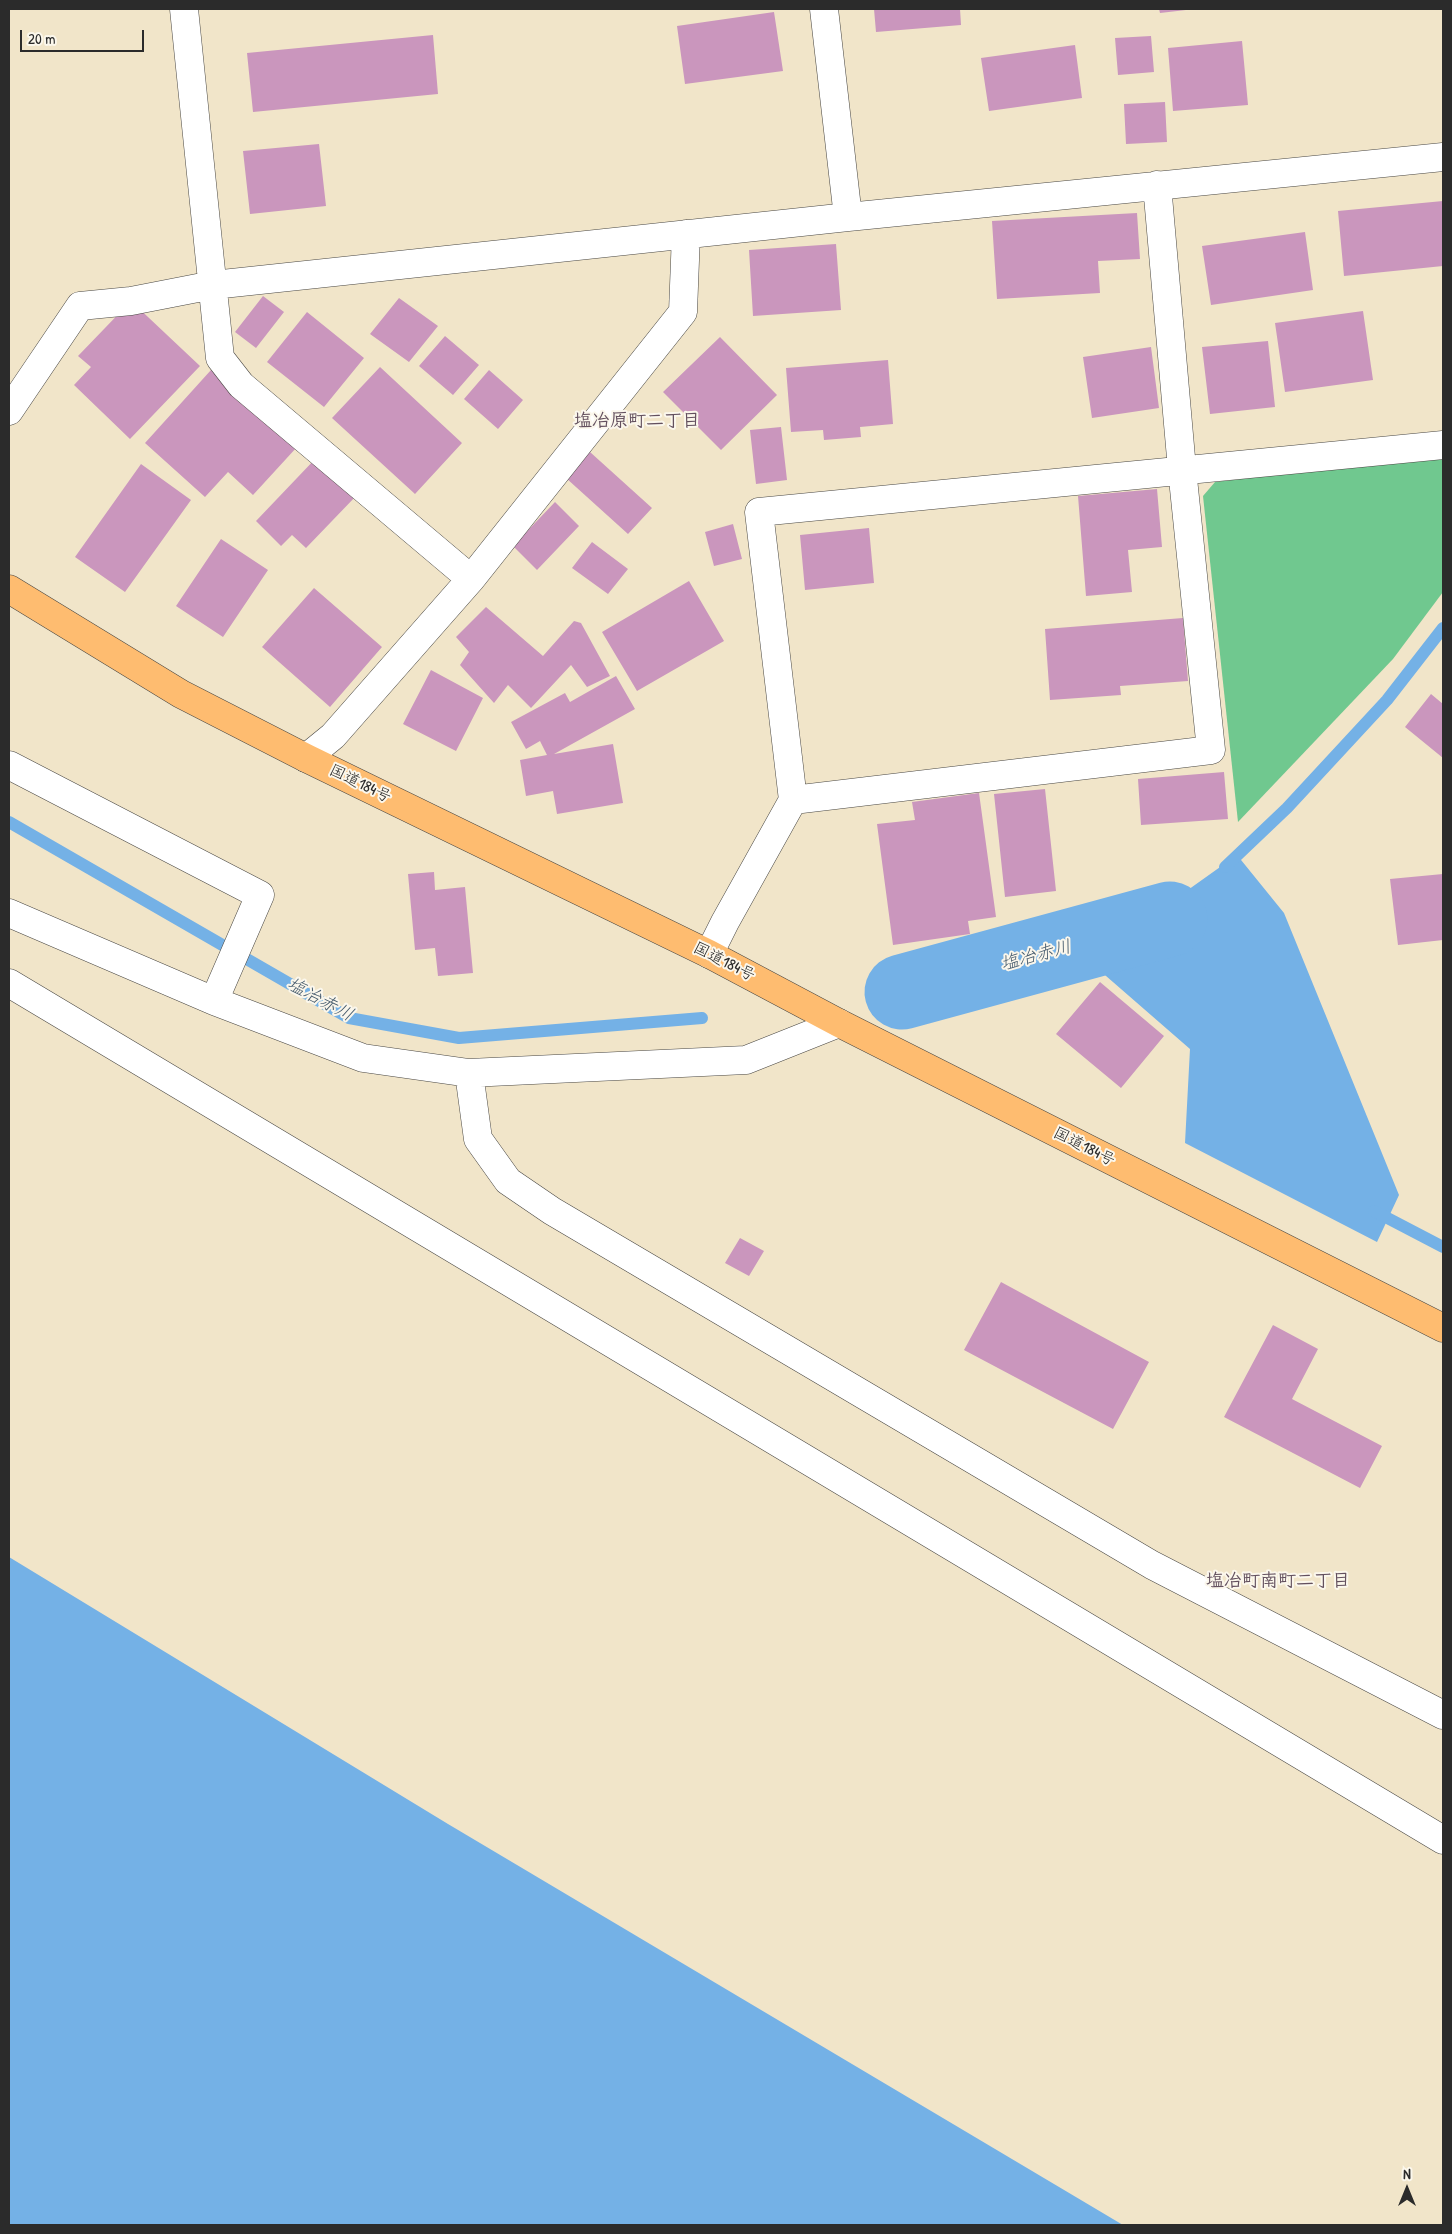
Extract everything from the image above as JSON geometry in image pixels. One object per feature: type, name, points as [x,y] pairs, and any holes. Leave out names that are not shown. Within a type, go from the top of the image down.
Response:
[{"type":"highway","name":"国道184号","points":[[9,589],[180,694],[306,758],[709,954],[838,1023],[1443,1328]]},
{"type":"street","points":[[184,9],[220,358],[241,385],[471,579]]},
{"type":"street","points":[[824,9],[848,217]]},
{"type":"street","points":[[9,411],[80,306],[132,301],[213,286],[686,234],[1443,157]]},
{"type":"street","points":[[793,800],[1211,750],[1182,469],[1157,185]]},
{"type":"street","points":[[306,758],[333,736],[471,579],[683,312],[686,234]]},
{"type":"street","points":[[709,954],[793,800],[759,512],[1182,469],[1443,445]]},
{"type":"street","points":[[9,765],[260,894],[214,1001]]},
{"type":"street","points":[[9,913],[214,1001],[363,1058],[469,1073],[746,1060],[838,1023]]},
{"type":"street","points":[[9,983],[1443,1840]]},
{"type":"street","points":[[469,1073],[478,1139],[508,1182],[552,1211],[1152,1566],[1443,1715]]},
{"type":"green space","points":[[1443,455],[1443,592],[1393,659],[1238,822],[1203,496],[1215,482]]},
{"type":"water","points":[[1237,855],[1284,913],[1399,1195],[1377,1242],[1185,1143],[1190,1049],[1098,969],[1077,928],[1178,897]]},
{"type":"water","points":[[9,1557],[448,1824],[1123,2225],[9,2225]]},
{"type":"building","points":[[874,9],[960,9],[961,25],[876,32]]},
{"type":"building","points":[[1159,9],[1186,9],[1186,10],[1160,13]]},
{"type":"building","points":[[774,12],[783,71],[685,84],[677,26]]},
{"type":"building","points":[[433,35],[438,94],[253,112],[247,53]]},
{"type":"building","points":[[1151,36],[1154,72],[1118,75],[1115,38]]},
{"type":"building","points":[[1242,41],[1248,105],[1173,111],[1168,48]]},
{"type":"building","points":[[1075,45],[1082,98],[989,111],[981,58]]},
{"type":"building","points":[[1165,102],[1167,142],[1126,144],[1124,104]]},
{"type":"building","points":[[319,144],[326,206],[250,214],[243,151]]},
{"type":"building","points":[[1443,201],[1443,266],[1344,276],[1338,211]]},
{"type":"building","points":[[1137,213],[1140,259],[1098,261],[1100,293],[997,299],[992,221]]},
{"type":"building","points":[[1305,232],[1313,290],[1211,305],[1202,246]]},
{"type":"building","points":[[836,244],[841,310],[753,316],[749,250]]},
{"type":"building","points":[[263,296],[284,312],[256,348],[235,332]]},
{"type":"building","points":[[399,298],[438,326],[409,362],[370,334]]},
{"type":"building","points":[[131,301],[200,366],[130,439],[74,385],[91,367],[78,356]]},
{"type":"building","points":[[1363,311],[1373,380],[1285,392],[1275,323]]},
{"type":"building","points":[[307,312],[364,358],[324,407],[267,362]]},
{"type":"building","points":[[445,336],[479,365],[453,395],[419,366]]},
{"type":"building","points":[[720,337],[777,395],[721,450],[663,392]]},
{"type":"building","points":[[1268,341],[1275,407],[1210,414],[1202,347]]},
{"type":"building","points":[[1151,347],[1159,408],[1092,418],[1083,357]]},
{"type":"building","points":[[888,360],[893,424],[860,427],[861,437],[824,440],[823,430],[791,432],[786,368]]},
{"type":"building","points":[[380,367],[462,443],[415,494],[332,418]]},
{"type":"building","points":[[211,370],[297,447],[253,495],[228,472],[205,497],[145,443]]},
{"type":"building","points":[[489,370],[523,400],[498,429],[464,399]]},
{"type":"building","points":[[781,427],[787,480],[756,484],[750,430]]},
{"type":"building","points":[[590,452],[652,508],[628,534],[566,478]]},
{"type":"building","points":[[317,457],[357,495],[306,548],[292,535],[281,546],[256,521]]},
{"type":"building","points":[[141,464],[191,500],[125,592],[75,557]]},
{"type":"building","points":[[1157,489],[1162,547],[1128,550],[1132,592],[1086,596],[1078,496]]},
{"type":"building","points":[[555,502],[579,526],[537,570],[513,546]]},
{"type":"building","points":[[733,524],[742,559],[714,566],[705,532]]},
{"type":"building","points":[[869,528],[874,583],[805,590],[800,535]]},
{"type":"building","points":[[221,539],[268,570],[223,637],[176,606]]},
{"type":"building","points":[[592,542],[628,569],[608,594],[572,568]]},
{"type":"building","points":[[689,581],[724,641],[637,691],[602,632]]},
{"type":"building","points":[[314,588],[382,647],[330,707],[262,647]]},
{"type":"building","points":[[486,607],[543,656],[574,621],[581,623],[610,676],[587,687],[571,665],[531,708],[508,685],[494,703],[460,665],[469,652],[456,637]]},
{"type":"building","points":[[1183,618],[1188,681],[1120,686],[1121,695],[1050,700],[1045,629]]},
{"type":"building","points":[[431,670],[483,698],[456,751],[403,724]]},
{"type":"building","points":[[616,676],[635,709],[554,754],[613,744],[623,803],[557,814],[553,791],[526,796],[520,760],[547,755],[540,741],[526,749],[511,722],[565,693],[570,702]]},
{"type":"building","points":[[1431,694],[1443,704],[1443,758],[1405,727]]},
{"type":"building","points":[[1224,772],[1228,819],[1141,825],[1138,779]]},
{"type":"building","points":[[1045,789],[1056,891],[1005,897],[994,794]]},
{"type":"building","points":[[979,793],[996,917],[968,921],[970,934],[893,945],[877,824],[915,820],[912,802]]},
{"type":"building","points":[[434,872],[435,890],[465,887],[473,973],[438,976],[435,948],[415,950],[408,874]]},
{"type":"building","points":[[1443,874],[1443,940],[1398,945],[1390,879]]},
{"type":"building","points":[[1100,982],[1164,1036],[1121,1088],[1056,1034]]},
{"type":"building","points":[[740,1238],[764,1251],[749,1276],[725,1263]]},
{"type":"building","points":[[1001,1282],[1149,1362],[1113,1429],[964,1350]]},
{"type":"building","points":[[1273,1325],[1318,1349],[1292,1399],[1382,1446],[1360,1488],[1224,1417]]},
{"type":"waterway","points":[[1225,867],[1287,808],[1387,700],[1443,628]]},
{"type":"waterway","name":"塩冶赤川","points":[[9,822],[349,1018],[459,1038],[702,1018]]},
{"type":"waterway","name":"塩冶赤川","points":[[902,992],[1170,919]]},
{"type":"waterway","points":[[1374,1211],[1443,1247]]},
{"type":"district","name":"塩冶原町二丁目","points":[[637,421]]},
{"type":"district","name":"塩冶町南町二丁目","points":[[1278,1581]]}]
